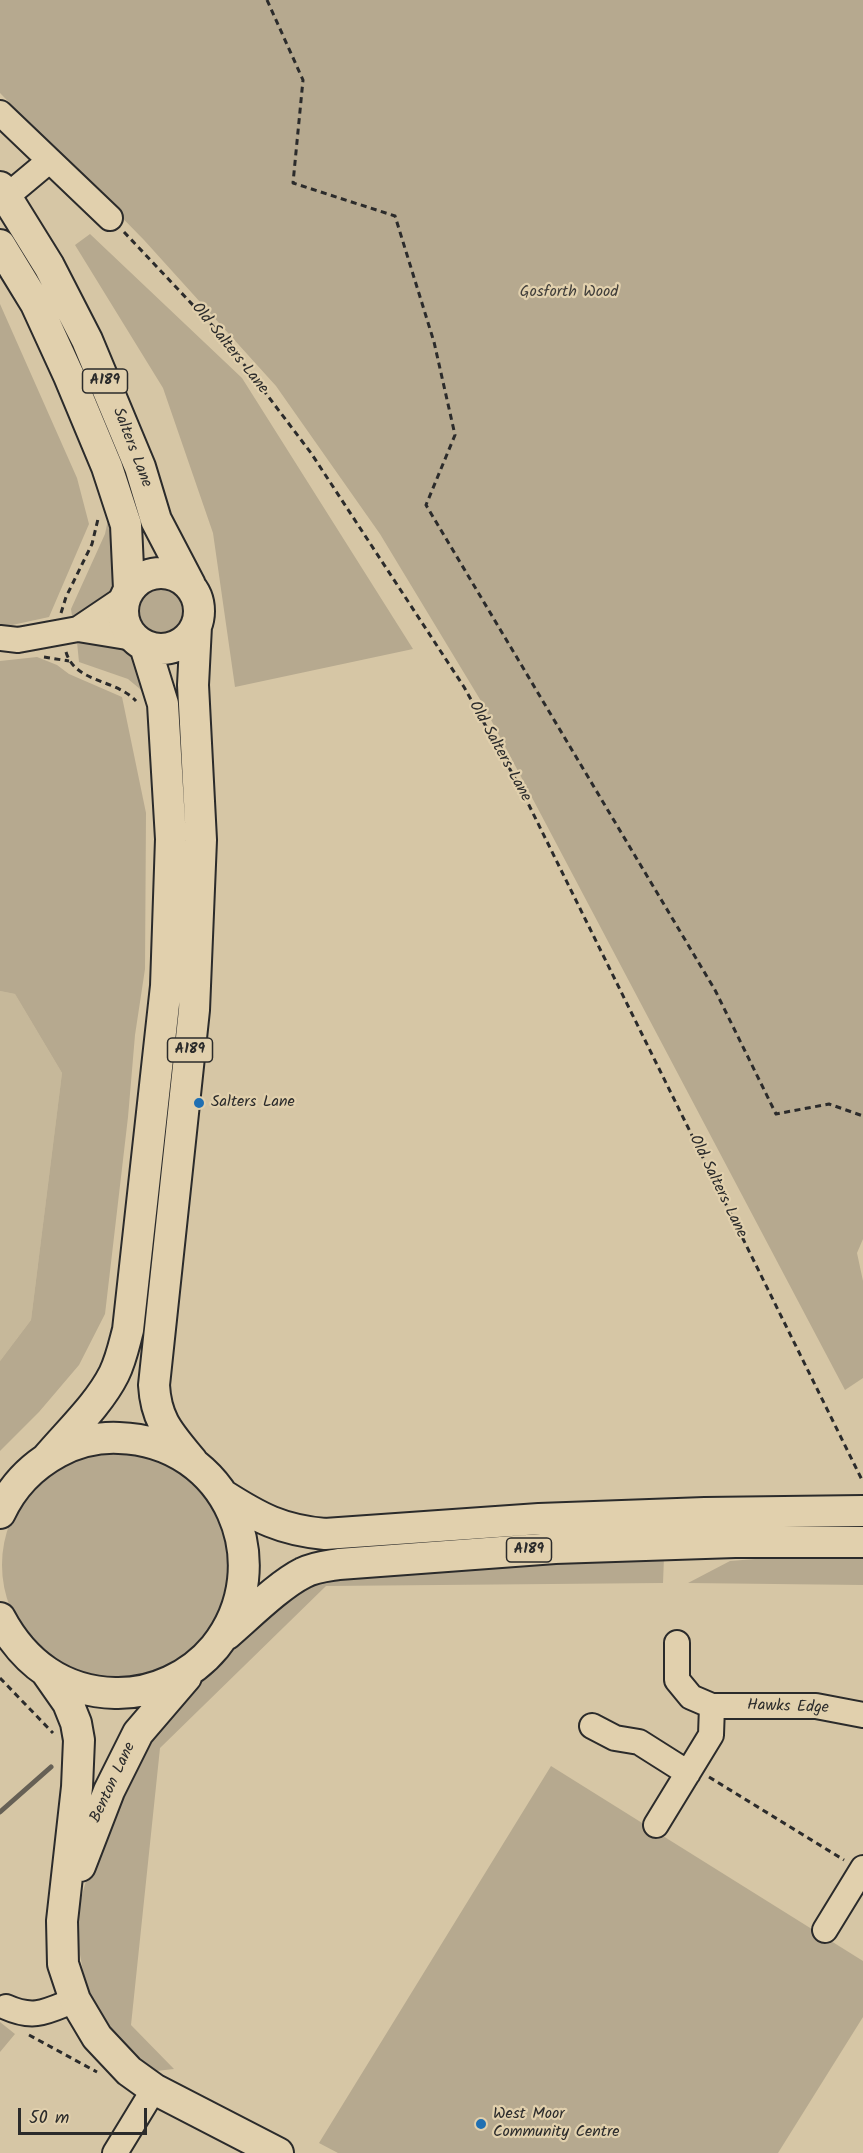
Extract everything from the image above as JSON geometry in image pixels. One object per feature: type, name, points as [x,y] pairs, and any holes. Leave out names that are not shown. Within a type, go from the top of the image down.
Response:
[{"type":"main road","name":"Salters Lane","points":[[2,195],[49,266],[87,340],[140,467],[156,520],[190,585]]},
{"type":"main road","name":"Salters Lane","points":[[0,245],[36,304],[107,467],[126,525],[127,593]]},
{"type":"main road","points":[[127,593],[144,576],[156,573],[179,576],[190,585]]},
{"type":"main road","name":"A189","points":[[190,585],[196,594],[200,609],[196,626],[193,685],[201,840],[194,1010],[154,1385],[158,1415],[192,1461],[223,1495],[234,1514],[241,1535],[244,1579],[232,1621],[220,1640]]},
{"type":"main road","name":"A189","points":[[0,1513],[8,1494],[47,1458],[101,1394],[122,1356],[128,1330],[166,986],[171,839],[163,704],[139,642],[123,621],[122,611],[127,593]]},
{"type":"main road","points":[[139,642],[160,650],[177,646],[191,636],[196,626]]},
{"type":"main road","name":"A189","points":[[47,1458],[87,1441],[131,1438],[152,1442],[192,1461]]},
{"type":"main road","name":"A189","points":[[223,1495],[260,1518],[283,1527],[302,1532],[325,1534],[539,1519],[705,1513],[863,1511]]},
{"type":"main road","name":"A189","points":[[3,1626],[19,1648],[47,1673],[84,1689],[104,1693],[124,1693],[164,1684],[182,1675],[198,1664],[220,1640],[298,1576],[318,1567],[555,1548],[735,1542],[863,1542]]},
{"type":"main road","name":"Benton Lane","points":[[62,1921],[88,1840],[127,1753],[150,1717],[198,1664]]},
{"type":"main road","name":"Benton Lane","points":[[47,1673],[68,1703],[80,1740],[62,1921],[63,1964],[75,2000],[89,2026],[129,2071],[154,2089],[278,2153]]},
{"type":"street","points":[[0,113],[110,218]]},
{"type":"street","points":[[2,195],[49,161]]},
{"type":"street","points":[[0,638],[18,640],[69,623],[127,593]]},
{"type":"street","points":[[69,623],[139,642]]},
{"type":"street","name":"Hawks Edge","points":[[677,1644],[677,1680],[691,1697],[712,1706],[816,1706],[863,1715]]},
{"type":"street","points":[[656,1825],[711,1736],[712,1706]]},
{"type":"street","points":[[591,1726],[615,1738],[639,1742],[690,1770]]},
{"type":"street","points":[[825,1930],[862,1870]]},
{"type":"street","points":[[6,2007],[32,2015],[75,2000]]},
{"type":"street","points":[[115,2153],[154,2089]]},
{"type":"path","points":[[267,0],[303,80],[293,183],[395,216],[434,342],[455,435],[426,505],[715,990],[776,1114],[829,1104],[863,1116]]},
{"type":"path","name":"Old Salters Lane","points":[[110,218],[224,338],[311,453],[464,687],[522,791],[863,1482]]},
{"type":"path","points":[[69,623],[66,597],[92,544],[97,529],[98,511]]},
{"type":"path","points":[[66,650],[69,661],[82,673]]},
{"type":"path","points":[[0,1678],[50,1728],[57,1740]]},
{"type":"path","points":[[690,1770],[862,1870]]},
{"type":"path","points":[[6,2007],[10,2024],[98,2073]]},
{"type":"shaded area","points":[[0,991],[15,994],[62,1073],[31,1320],[0,1361]]},
{"type":"green space","name":"Gosforth Wood","points":[[0,0],[863,0],[863,1239],[857,1253],[863,1281],[863,1378],[845,1390],[481,701],[380,534],[276,386],[144,240],[0,93]]},
{"type":"green space","points":[[90,234],[242,378],[413,649],[235,687],[213,533],[163,388],[75,245]]},
{"type":"green space","points":[[0,304],[77,478],[89,524],[49,617],[3,627],[0,626]]},
{"type":"green space","points":[[109,515],[118,552],[118,574],[108,594],[85,612],[72,616],[71,609],[105,534]]},
{"type":"green space","points":[[156,583],[166,583],[176,587],[184,595],[188,610],[184,625],[176,633],[166,637],[156,637],[146,633],[138,625],[134,615],[134,605],[138,595],[146,587]]},
{"type":"green space","points":[[92,640],[120,647],[135,659],[151,704],[140,689],[128,679],[79,662],[77,642]]},
{"type":"green space","points":[[37,657],[122,697],[146,813],[145,969],[135,1035],[128,1117],[105,1314],[79,1365],[39,1412],[0,1451],[0,1361],[31,1320],[62,1073],[15,994],[0,991],[0,661]]},
{"type":"green space","points":[[117,1450],[161,1459],[190,1476],[206,1492],[227,1532],[232,1565],[223,1609],[206,1638],[190,1654],[150,1675],[117,1680],[73,1671],[44,1654],[28,1638],[7,1598],[2,1565],[11,1521],[28,1492],[44,1476],[84,1455]]},
{"type":"green space","points":[[664,1557],[663,1583],[326,1586],[160,1748],[131,2025],[174,2069],[156,2071],[128,2050],[104,2020],[86,1987],[78,1944],[78,1910],[87,1877],[142,1741],[161,1715],[281,1599],[328,1572]]},
{"type":"green space","points":[[863,1558],[863,1585],[688,1583],[730,1561]]},
{"type":"green space","points":[[551,1766],[863,1961],[863,2017],[778,2153],[338,2153],[319,2143]]},
{"type":"green space","points":[[0,2022],[15,2034],[0,2052]]},
{"type":"waterway","points":[[0,1812],[51,1767]]},
{"type":"place","name":"Salters Lane","points":[[199,1103]]},
{"type":"place","name":"West Moor Community Centre","points":[[481,2124]]}]
